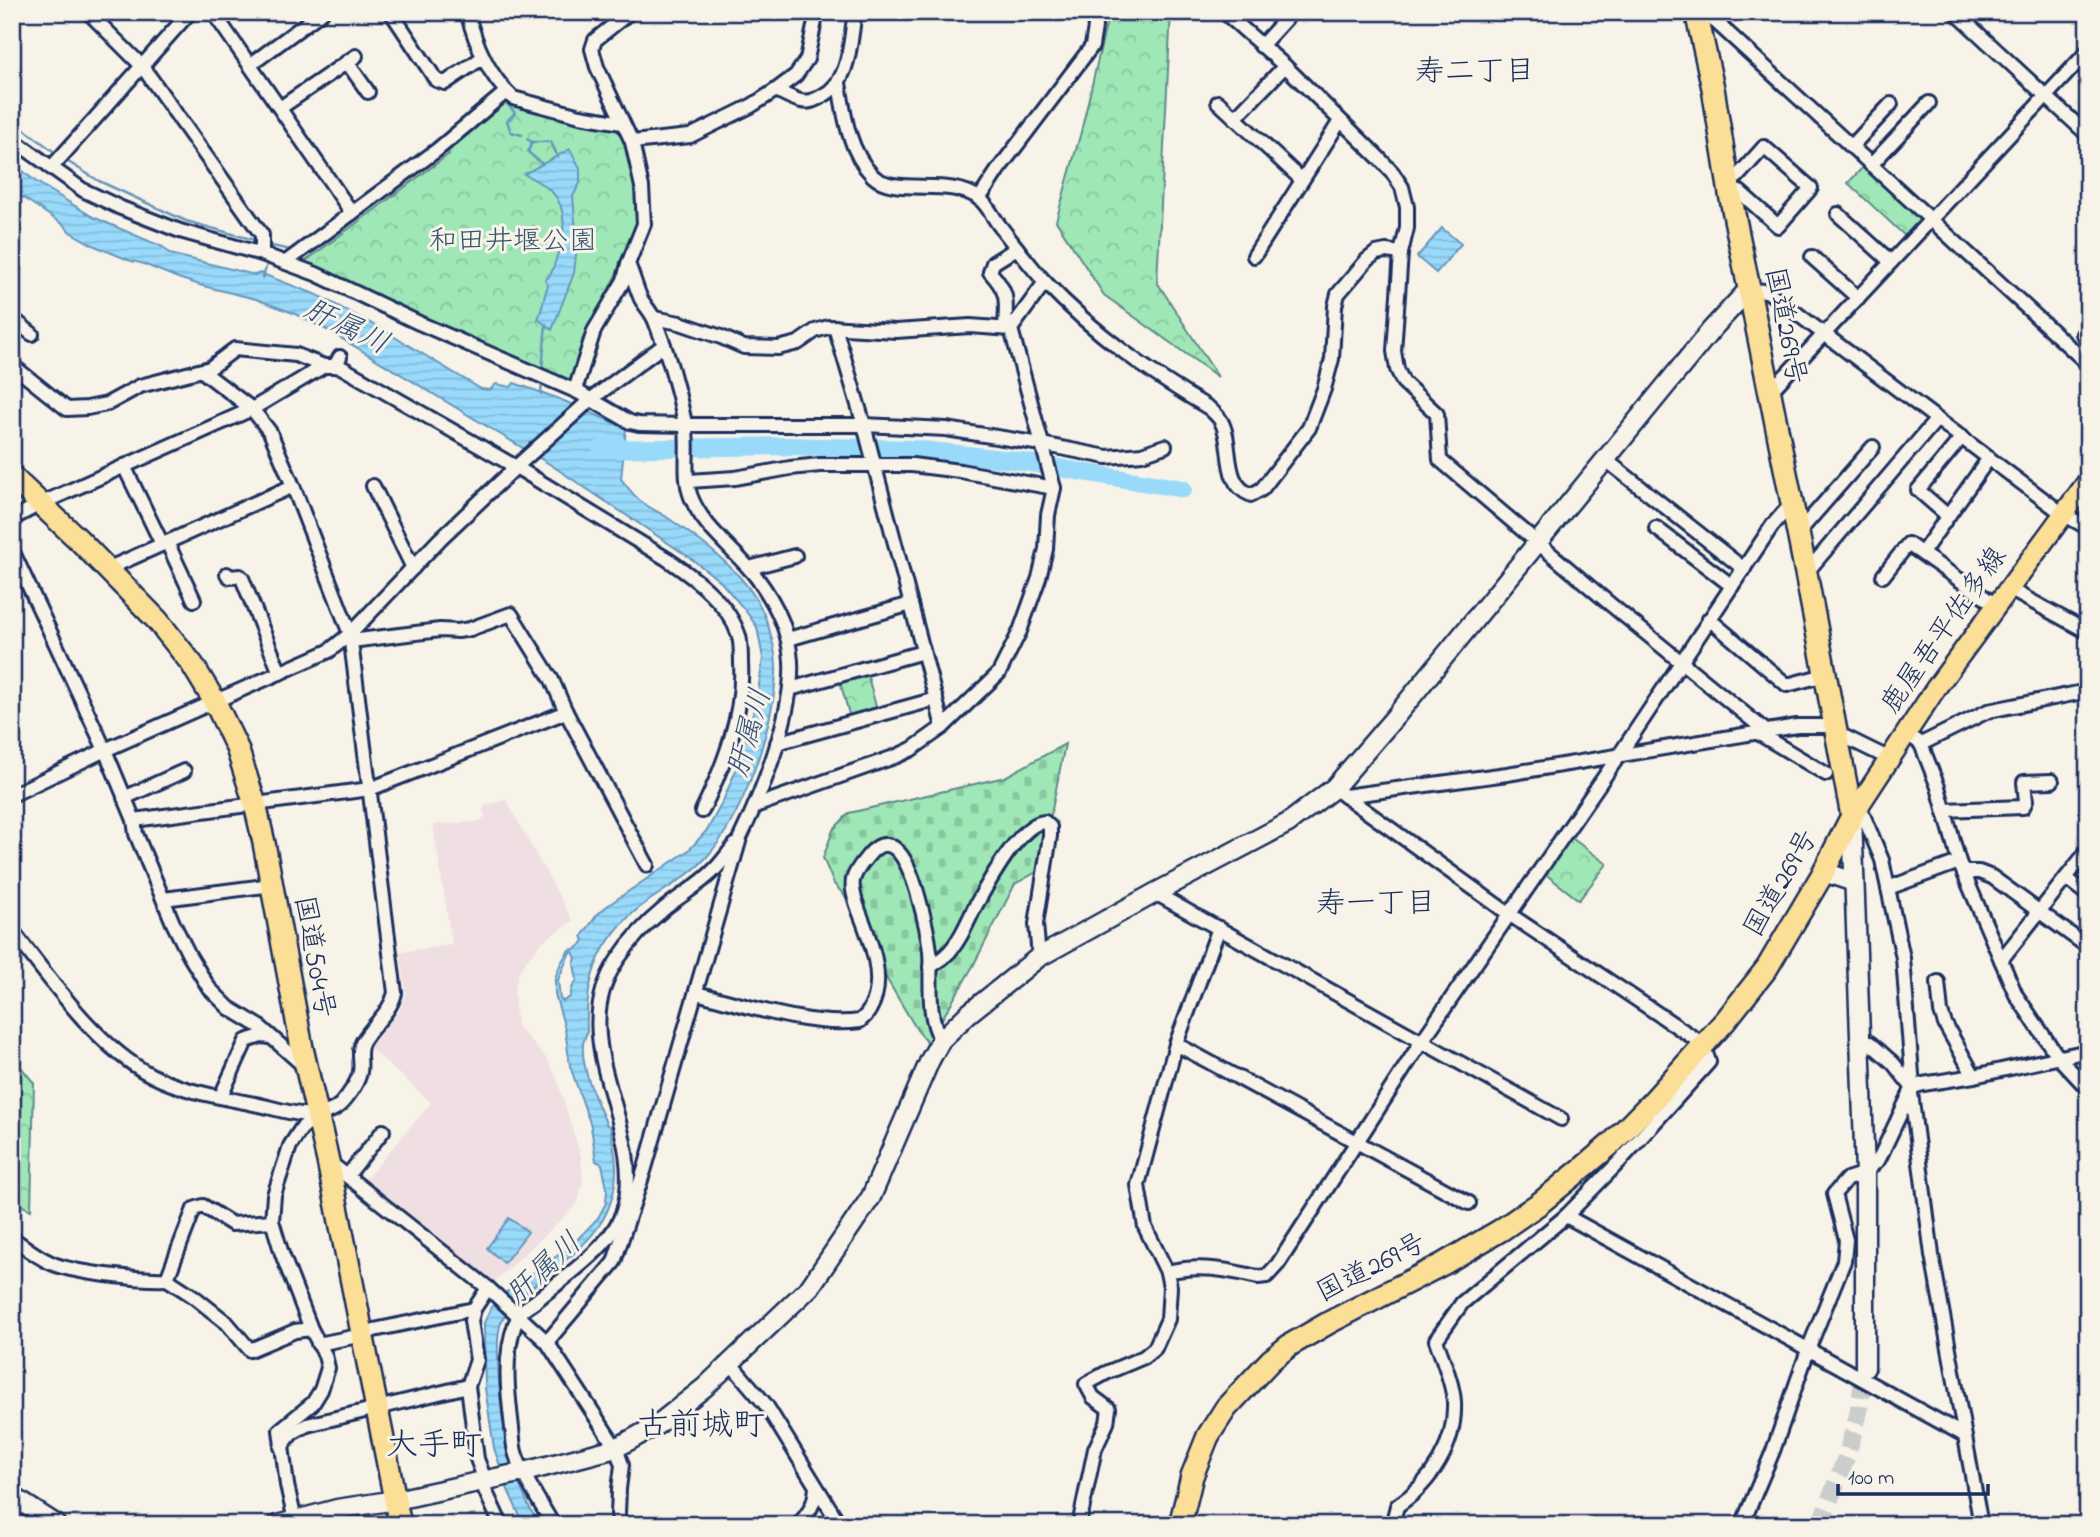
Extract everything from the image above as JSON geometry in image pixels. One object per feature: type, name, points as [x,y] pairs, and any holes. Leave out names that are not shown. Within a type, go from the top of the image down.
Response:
[{"type":"highway","name":"国道269号","points":[[1180,1525],[1192,1476],[1208,1436],[1226,1408],[1271,1360],[1290,1345],[1330,1322],[1443,1265],[1501,1230],[1540,1203],[1612,1143],[1654,1100],[1746,996],[1767,968],[1856,811],[1834,729],[1806,573],[1728,186],[1713,88],[1696,12]]},
{"type":"highway","name":"国道504号","points":[[12,477],[157,620],[192,664],[215,702],[237,748],[255,804],[272,885],[302,1048],[328,1161],[400,1525]]},
{"type":"main road","name":"鹿屋吾平佐多線","points":[[1856,811],[1890,760],[1914,739],[1936,688],[2088,481]]},
{"type":"street","points":[[88,12],[142,66],[262,235],[262,254]]},
{"type":"street","points":[[51,168],[190,12]]},
{"type":"street","points":[[214,12],[352,213]]},
{"type":"street","points":[[250,65],[323,12]]},
{"type":"street","points":[[391,12],[436,80],[445,83],[482,58]]},
{"type":"street","points":[[467,12],[482,58],[513,98],[566,113],[622,122]]},
{"type":"street","points":[[578,392],[577,384],[594,331],[624,280],[643,224],[642,187],[632,142],[597,66],[592,49],[595,40],[630,12]]},
{"type":"street","points":[[632,142],[690,136],[751,106],[776,90],[796,75],[807,59],[817,12]]},
{"type":"street","points":[[776,90],[801,101],[811,102],[827,94],[839,83],[845,67],[855,12]]},
{"type":"street","points":[[979,198],[1092,46],[1095,27],[1093,12]]},
{"type":"street","points":[[1224,12],[1285,65],[1392,172],[1402,187],[1407,207],[1407,228],[1401,253],[1394,351],[1397,369],[1403,382],[1437,414],[1440,460],[1762,733],[1826,774]]},
{"type":"street","points":[[1261,46],[1292,12]]},
{"type":"street","points":[[1702,12],[2088,364]]},
{"type":"street","points":[[1955,12],[2088,135]]},
{"type":"street","points":[[1769,393],[2088,51]]},
{"type":"street","points":[[280,108],[352,59],[368,92]]},
{"type":"street","points":[[1235,118],[1285,65]]},
{"type":"street","points":[[839,83],[843,112],[853,145],[872,174],[881,182],[904,186],[955,188],[979,198],[1045,282],[1126,355],[1209,408],[1220,420],[1231,471],[1245,493],[1251,495],[1262,489],[1309,428],[1332,359],[1338,294],[1376,253],[1401,253]]},
{"type":"street","points":[[286,262],[437,150],[506,92]]},
{"type":"street","points":[[1218,102],[1303,180]]},
{"type":"street","points":[[1871,165],[1929,103]]},
{"type":"street","points":[[1851,147],[1891,104]]},
{"type":"street","points":[[1254,256],[1340,121]]},
{"type":"street","points":[[12,139],[83,190],[121,208],[180,231],[262,254],[316,274],[499,359],[578,392],[587,402],[631,422],[685,425],[864,425],[946,429],[1107,457],[1142,454],[1165,446]]},
{"type":"street","points":[[1764,147],[1811,188],[1778,226],[1740,192],[1728,186],[1764,147]]},
{"type":"street","points":[[1838,214],[1891,262]]},
{"type":"street","points":[[755,806],[912,749],[943,727],[999,673],[1020,631],[1046,550],[1048,515],[1054,488],[1008,329],[1006,298],[1002,285],[990,272],[993,263],[1017,248]]},
{"type":"street","points":[[1812,257],[1858,298]]},
{"type":"street","points":[[547,1342],[614,1262],[645,1168],[740,838],[755,806],[790,689],[791,661],[788,639],[775,607],[749,568],[703,520],[690,495],[685,425],[664,345],[654,318],[641,299],[628,264]]},
{"type":"street","points":[[1008,329],[1045,282]]},
{"type":"street","points":[[277,1525],[524,1472],[616,1448],[657,1424],[731,1364],[810,1287],[871,1197],[941,1040],[968,1014],[1039,957],[1339,792],[1395,717],[1537,542],[1748,289],[1767,291],[2063,514],[2088,528]]},
{"type":"street","points":[[1006,298],[1023,298],[1028,303]]},
{"type":"street","points":[[12,318],[32,334]]},
{"type":"street","points":[[654,318],[680,323],[744,347],[778,348],[798,343],[815,331],[828,327],[896,331],[970,326],[1008,329]]},
{"type":"street","points":[[835,327],[864,425],[943,727]]},
{"type":"street","points":[[12,794],[104,750],[280,673],[350,637],[413,568],[516,467],[587,402],[664,345]]},
{"type":"street","points":[[12,365],[67,409],[107,404],[140,386],[210,368],[235,349],[296,355],[333,363],[516,467],[675,564],[714,596],[729,616],[739,636],[742,685],[737,715],[721,767],[702,811]]},
{"type":"street","points":[[12,519],[252,409],[333,363]]},
{"type":"street","points":[[12,930],[94,1030],[127,1059],[152,1076],[182,1087],[295,1114],[317,1114],[342,1103],[360,1074],[361,1043],[393,1003],[395,993],[350,637],[270,432],[252,409],[202,370]]},
{"type":"street","points":[[1806,573],[1937,419]]},
{"type":"street","points":[[1948,516],[1918,490],[1962,437]]},
{"type":"street","points":[[1797,534],[1873,447]]},
{"type":"street","points":[[1922,553],[1989,458]]},
{"type":"street","points":[[1606,460],[1744,569]]},
{"type":"street","points":[[688,478],[735,478],[820,465],[912,465],[1054,488]]},
{"type":"street","points":[[124,466],[194,600]]},
{"type":"street","points":[[107,569],[293,486]]},
{"type":"street","points":[[373,486],[413,568]]},
{"type":"street","points":[[1167,1272],[1201,1266],[1258,1277],[1267,1276],[1291,1244],[1422,1041],[1620,754],[1772,526],[1791,507]]},
{"type":"street","points":[[1656,528],[1732,586]]},
{"type":"street","points":[[1883,576],[1908,544],[1997,606]]},
{"type":"street","points":[[12,550],[104,750],[134,820],[136,834],[189,955],[209,988],[229,1008],[259,1026],[308,1070]]},
{"type":"street","points":[[749,568],[796,556]]},
{"type":"street","points":[[227,574],[230,577],[242,578],[280,673]]},
{"type":"street","points":[[2009,589],[2088,632]]},
{"type":"street","points":[[788,639],[911,604]]},
{"type":"street","points":[[350,637],[440,629],[458,631],[511,614],[552,680],[646,865]]},
{"type":"street","points":[[1709,619],[1787,685],[1825,676]]},
{"type":"street","points":[[790,689],[923,652]]},
{"type":"street","points":[[2088,691],[1988,711],[1914,739],[1938,787],[1961,867],[2016,995],[2058,1057],[2088,1088]]},
{"type":"street","points":[[776,743],[936,699]]},
{"type":"street","points":[[134,820],[370,789],[566,712]]},
{"type":"street","points":[[1339,792],[1507,774],[1797,726],[1834,729],[1890,760]]},
{"type":"street","points":[[124,798],[184,771]]},
{"type":"street","points":[[1944,810],[2023,807],[2026,801],[2024,782],[2052,781]]},
{"type":"street","points":[[1339,792],[1510,914],[1703,1044],[1709,1062],[1620,1161],[1566,1216],[1462,1303],[1436,1340],[1454,1400],[1451,1438],[1443,1455],[1414,1494],[1397,1506],[1392,1525]]},
{"type":"street","points":[[1856,811],[1854,882],[1865,1173],[1865,1368]]},
{"type":"street","points":[[1856,811],[1882,860],[1903,958],[1912,1089],[1932,1255],[1981,1525]]},
{"type":"street","points":[[930,967],[945,957],[956,944],[978,901],[1019,837],[1040,822],[1045,822],[1050,827],[1050,836],[1036,924],[1039,957]]},
{"type":"street","points":[[553,1525],[515,1453],[507,1357],[510,1337],[519,1314],[586,1260],[608,1237],[622,1214],[628,1189],[626,1159],[601,1054],[598,1018],[606,985],[618,960],[642,932],[664,909],[715,870],[740,838]]},
{"type":"street","points":[[696,993],[839,1024],[860,1021],[870,1010],[876,993],[876,968],[874,951],[855,898],[853,881],[872,850],[894,846],[901,852],[914,879],[927,928],[935,1030],[941,1040]]},
{"type":"street","points":[[2001,960],[2088,850]]},
{"type":"street","points":[[1888,888],[1961,867],[1979,872],[1992,877],[2088,947]]},
{"type":"street","points":[[1822,875],[1830,874],[1854,882]]},
{"type":"street","points":[[2066,878],[2088,895]]},
{"type":"street","points":[[164,900],[272,885]]},
{"type":"street","points":[[1155,892],[1562,1119]]},
{"type":"street","points":[[1079,1525],[1095,1449],[1107,1423],[1109,1409],[1093,1397],[1086,1384],[1144,1357],[1155,1348],[1168,1319],[1170,1287],[1167,1272],[1145,1227],[1138,1185],[1176,1044],[1219,928]]},
{"type":"street","points":[[1938,982],[1945,1024],[1974,1076]]},
{"type":"street","points":[[221,1096],[246,1041],[261,1036],[271,1037]]},
{"type":"street","points":[[1860,1043],[1870,1042],[1893,1063],[1912,1089]]},
{"type":"street","points":[[1176,1044],[1469,1203]]},
{"type":"street","points":[[1742,1525],[1773,1451],[1843,1261],[1846,1240],[1834,1194],[1847,1179],[1865,1173],[1879,1158],[1912,1089],[1923,1084],[1974,1076],[2088,1051]]},
{"type":"street","points":[[295,1522],[280,1430],[308,1408],[321,1390],[328,1368],[282,1254],[272,1220],[274,1195],[290,1146],[301,1129],[317,1114]]},
{"type":"street","points":[[346,1176],[383,1131]]},
{"type":"street","points":[[328,1161],[488,1288],[547,1342],[616,1448],[622,1465],[618,1514],[620,1525]]},
{"type":"street","points":[[167,1279],[194,1209],[203,1206],[232,1224],[272,1220]]},
{"type":"street","points":[[1566,1216],[1964,1434]]},
{"type":"street","points":[[12,1238],[49,1262],[62,1267],[167,1279],[227,1323],[250,1350],[295,1331],[311,1329]]},
{"type":"street","points":[[488,1288],[474,1309],[471,1321],[477,1360],[468,1386],[477,1459],[485,1480],[485,1490],[501,1525]]},
{"type":"street","points":[[317,1344],[474,1309]]},
{"type":"street","points":[[731,1364],[766,1405],[840,1525]]},
{"type":"street","points":[[281,1447],[292,1433],[307,1424],[468,1386]]},
{"type":"street","points":[[798,1525],[810,1511],[816,1487]]},
{"type":"street","points":[[12,1496],[57,1525]]},
{"type":"shaded area","points":[[506,800],[573,921],[544,940],[530,956],[519,972],[514,992],[517,1026],[547,1059],[557,1079],[581,1157],[583,1183],[577,1204],[494,1282],[366,1179],[431,1103],[369,1047],[400,1010],[406,993],[400,952],[452,945],[433,825],[480,821],[485,816],[483,810],[486,805]]},
{"type":"green space","points":[[1109,12],[1171,12],[1157,282],[1218,377],[1104,295],[1056,221],[1081,132]]},
{"type":"green space","name":"和田井堰公園","points":[[503,101],[573,120],[613,126],[625,137],[638,183],[640,225],[584,341],[573,386],[303,263],[449,154],[444,147]]},
{"type":"green space","points":[[1864,166],[1925,221],[1907,238],[1848,183]]},
{"type":"green space","points":[[867,673],[877,710],[850,718],[840,681]]},
{"type":"green space","points":[[1065,744],[1040,870],[1015,884],[973,966],[928,1043],[917,1030],[885,976],[870,923],[834,884],[823,858],[833,830],[849,813],[1005,777]]},
{"type":"green space","points":[[1569,836],[1607,864],[1579,900],[1544,873]]},
{"type":"green space","points":[[12,1056],[34,1083],[31,1210],[12,1201]]},
{"type":"water","points":[[570,149],[580,168],[580,183],[573,196],[577,245],[574,273],[552,330],[538,319],[548,286],[545,280],[553,269],[562,240],[563,214],[552,192],[524,174]]},
{"type":"water","name":"肝属川","points":[[12,162],[35,181],[93,217],[163,247],[170,254],[255,275],[260,273],[317,295],[378,327],[481,389],[490,390],[496,384],[511,387],[514,383],[557,398],[626,428],[621,479],[639,500],[692,535],[731,567],[752,592],[763,613],[775,656],[774,696],[762,747],[742,799],[717,845],[702,862],[634,912],[621,925],[602,951],[591,980],[583,1054],[594,1096],[607,1125],[610,1126],[616,1168],[612,1200],[599,1226],[590,1237],[522,1296],[510,1308],[500,1326],[498,1362],[504,1426],[520,1487],[539,1525],[524,1525],[508,1490],[494,1448],[485,1388],[484,1323],[492,1306],[511,1288],[570,1247],[598,1218],[606,1203],[607,1189],[602,1164],[596,1161],[591,1126],[570,1066],[565,1029],[555,994],[555,978],[569,950],[581,944],[584,940],[582,936],[597,915],[689,850],[708,829],[739,763],[757,699],[763,658],[757,627],[720,581],[689,557],[551,465],[329,331],[256,299],[178,278],[95,246],[70,232],[12,190]],"holes":[[[570,952],[573,952],[576,958],[574,964],[577,980],[570,997],[563,1001],[560,999],[558,980]]]},
{"type":"water","points":[[1442,228],[1461,244],[1436,273],[1417,257]]},
{"type":"water","points":[[509,1218],[528,1232],[504,1263],[487,1248]]},
{"type":"waterway","points":[[492,60],[499,73]]},
{"type":"waterway","points":[[503,99],[515,113],[507,121],[511,132],[522,135]]},
{"type":"waterway","points":[[453,131],[465,118]]},
{"type":"waterway","points":[[12,120],[57,154]]},
{"type":"waterway","points":[[527,139],[532,142],[528,152],[542,164]]},
{"type":"waterway","points":[[532,142],[551,142],[558,158]]},
{"type":"waterway","points":[[305,253],[311,254],[450,149],[451,144]]},
{"type":"waterway","points":[[65,160],[99,181],[186,221],[258,241]]},
{"type":"waterway","points":[[270,254],[272,246],[295,251]]},
{"type":"waterway","points":[[263,278],[268,260]]},
{"type":"waterway","points":[[542,370],[546,324]]},
{"type":"waterway","points":[[541,394],[542,380]]},
{"type":"waterway","points":[[601,449],[784,446],[913,449],[1012,460],[1183,489]]},
{"type":"tunnel","points":[[1820,1525],[1846,1458],[1858,1415],[1865,1368]]},
{"type":"district","name":"寿二丁目","points":[[1475,73]]},
{"type":"district","name":"寿一丁目","points":[[1376,905]]},
{"type":"district","name":"古前城町","points":[[701,1426]]},
{"type":"district","name":"大手町","points":[[434,1446]]}]
